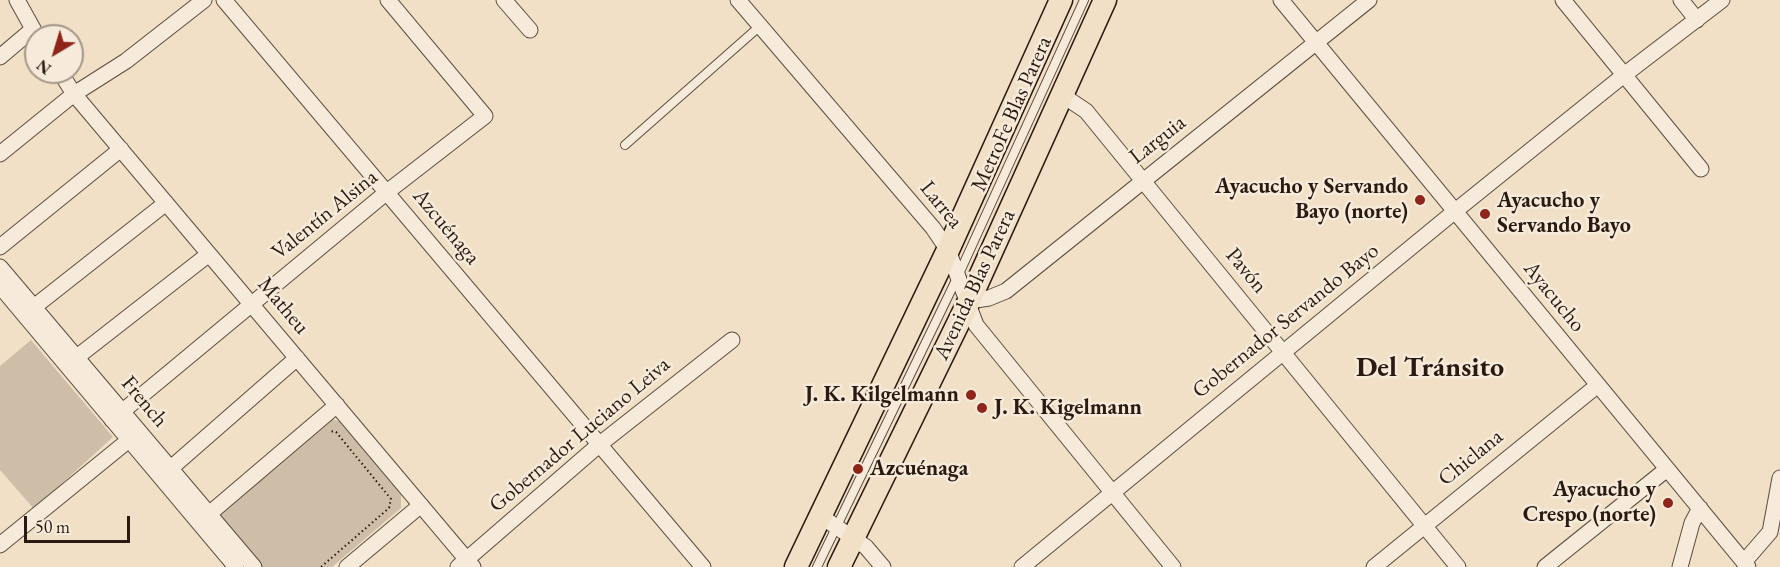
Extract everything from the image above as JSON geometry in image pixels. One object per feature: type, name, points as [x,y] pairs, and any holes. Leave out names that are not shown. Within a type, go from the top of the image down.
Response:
[{"type":"main road","name":"Avenida Blas Parera","points":[[838,567],[838,527],[948,250],[1061,0]]},
{"type":"main road","name":"Avenida Blas Parera","points":[[796,567],[838,527],[969,301],[1105,0]]},
{"type":"street","points":[[17,0],[30,24]]},
{"type":"street","points":[[0,154],[74,94],[126,61],[204,0]]},
{"type":"street","name":"Azcuénaga","points":[[224,0],[703,567]]},
{"type":"street","name":"Valentín Alsina","points":[[117,416],[387,192],[484,116],[388,0]]},
{"type":"street","points":[[504,0],[530,30]]},
{"type":"street","name":"Larrea","points":[[738,0],[933,228],[948,250],[969,301],[976,325],[1173,567]]},
{"type":"street","name":"Ayacucho","points":[[1281,0],[1746,564]]},
{"type":"street","name":"Larguia","points":[[969,301],[989,298],[1006,291],[1369,0]]},
{"type":"street","points":[[1563,0],[1701,169]]},
{"type":"street","points":[[1681,0],[1697,20]]},
{"type":"street","name":"Gobernador Servando Bayo","points":[[1022,567],[1454,212],[1624,75],[1722,0]]},
{"type":"street","points":[[0,57],[24,40]]},
{"type":"street","name":"Matheu","points":[[68,84],[421,505],[466,564]]},
{"type":"street","name":"Pavón","points":[[1062,95],[1086,111],[1458,567]]},
{"type":"street","points":[[0,247],[121,149]]},
{"type":"street","points":[[34,307],[166,203]]},
{"type":"street","points":[[77,357],[209,254]]},
{"type":"street","name":"French","points":[[0,267],[77,357],[117,416]]},
{"type":"street","name":"French","points":[[0,286],[134,436],[236,567]]},
{"type":"street","name":"Gobernador Luciano Leiva","points":[[466,564],[600,444],[732,340]]},
{"type":"street","points":[[171,468],[297,358]]},
{"type":"street","name":"Chiclana","points":[[1374,567],[1598,386]]},
{"type":"street","points":[[209,514],[337,405]]},
{"type":"street","points":[[0,545],[134,436]]},
{"type":"street","name":"French","points":[[134,436],[171,468],[254,567]]},
{"type":"street","points":[[1545,567],[1667,469]]},
{"type":"street","points":[[1746,564],[1775,528],[1780,478]]},
{"type":"street","points":[[347,567],[421,505]]},
{"type":"street","points":[[1680,567],[1692,523],[1700,508]]},
{"type":"street","points":[[838,527],[883,567]]},
{"type":"lane","name":"MetroFe Blas Parera","points":[[817,567],[958,276],[1084,0]]},
{"type":"lane","points":[[625,146],[760,26]]},
{"type":"path","points":[[321,567],[389,508],[391,499],[336,432],[327,430]]},
{"type":"shaded area","points":[[31,340],[113,437],[34,509],[0,470],[0,366]]},
{"type":"shaded area","points":[[329,419],[339,421],[401,492],[401,508],[332,567],[260,567],[223,523],[221,515],[224,505]]},
{"type":"place","name":"Ayacucho y Servando Bayo (norte)","points":[[1420,200]]},
{"type":"place","name":"Ayacucho y Servando Bayo","points":[[1485,214]]},
{"type":"place","name":"J. K. Kilgelmann","points":[[971,395]]},
{"type":"place","name":"J. K. Kigelmann","points":[[982,408]]},
{"type":"place","name":"Azcuénaga","points":[[858,469]]},
{"type":"place","name":"Ayacucho y Crespo (norte)","points":[[1668,503]]},
{"type":"district","name":"Del Tránsito","points":[[1430,368]]}]
